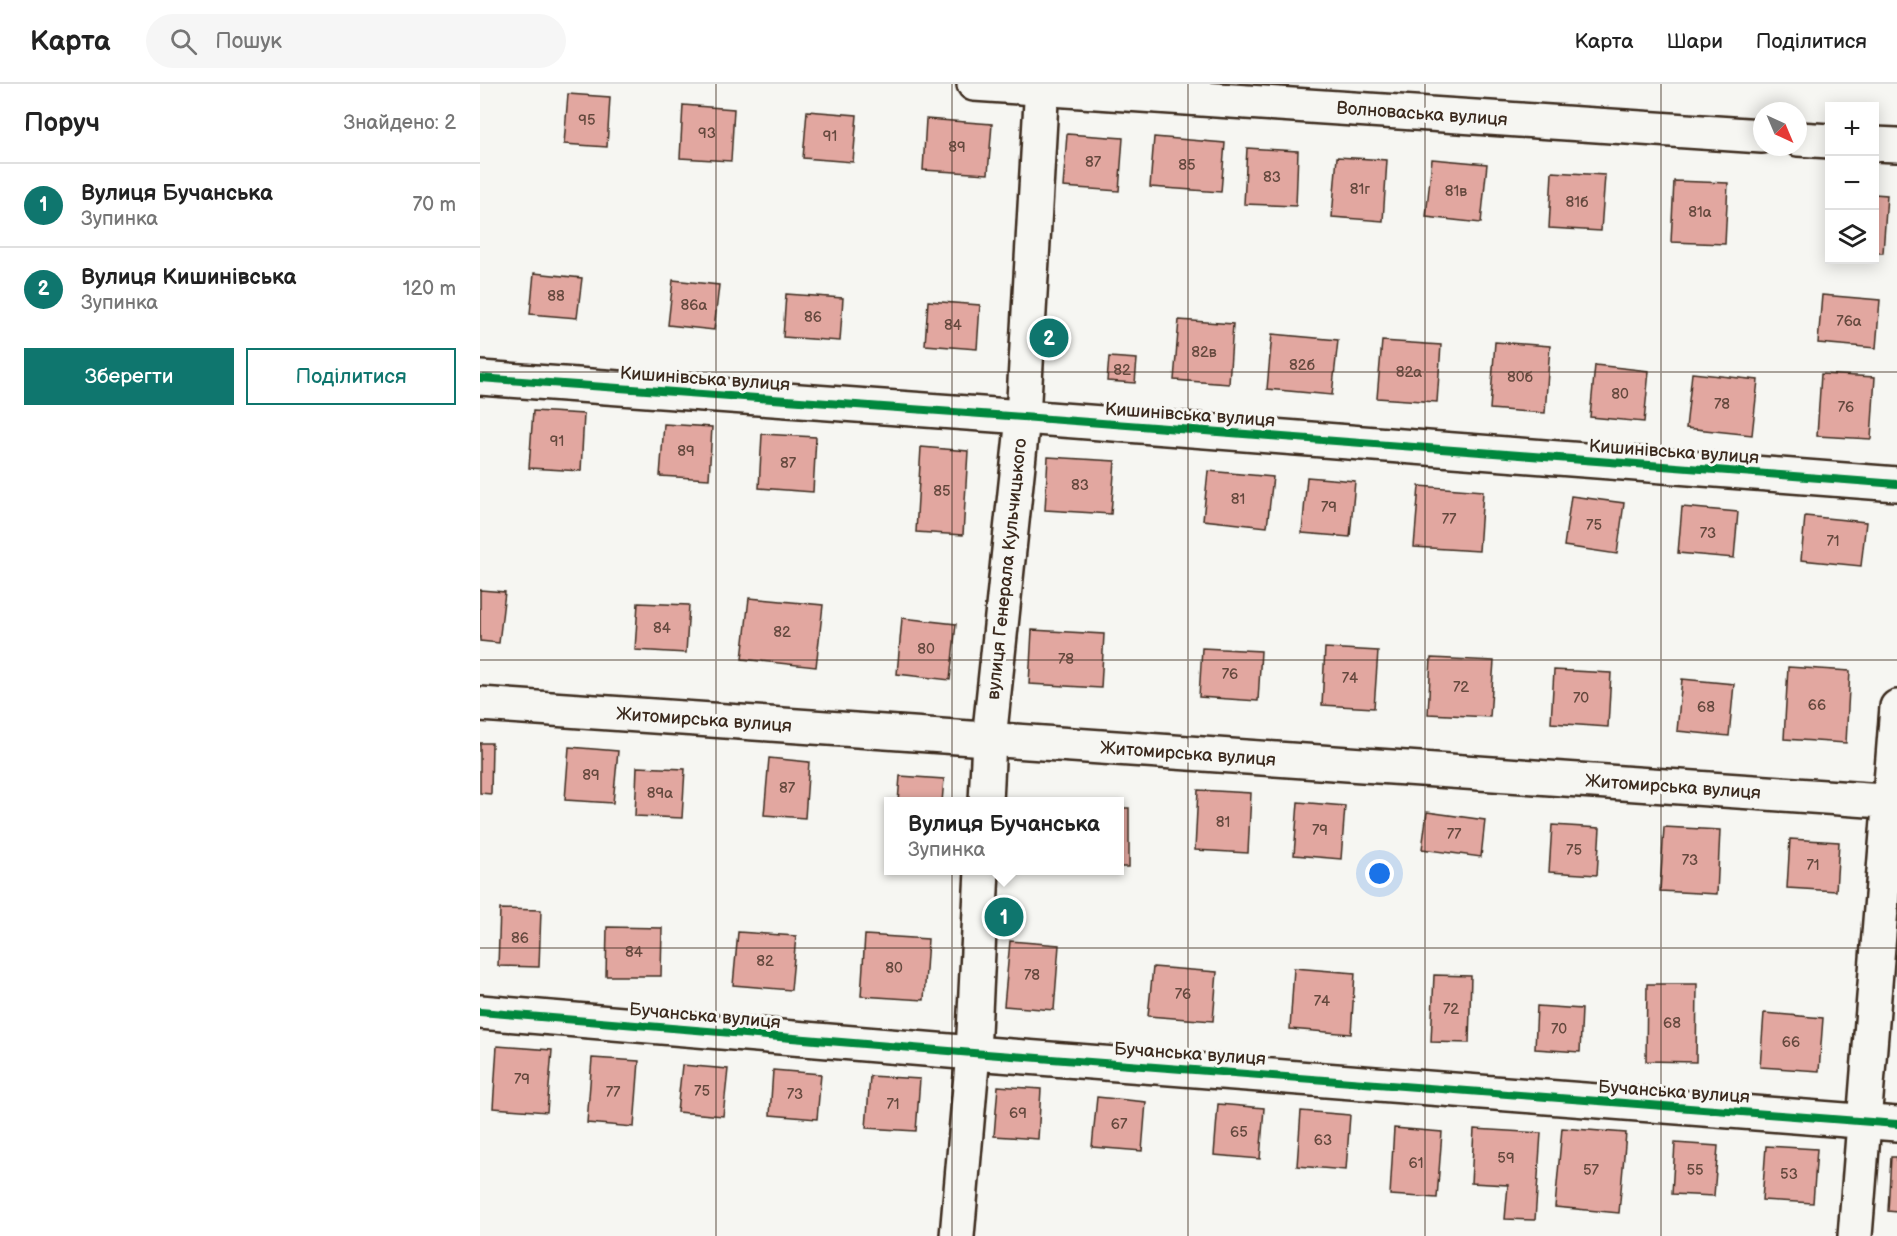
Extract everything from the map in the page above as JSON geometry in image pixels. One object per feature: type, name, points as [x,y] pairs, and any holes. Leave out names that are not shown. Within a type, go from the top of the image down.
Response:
[{"type":"street","name":"Волноваська вулиця","points":[[975,84],[1753,135]]},
{"type":"street","name":"вулиця Генерала Кульчицького","points":[[986,797],[989,740],[1023,417],[1042,87]]},
{"type":"street","points":[[1807,140],[1825,141]]},
{"type":"street","points":[[1879,144],[1897,145]]},
{"type":"street","name":"Кишинівська вулиця","points":[[480,378],[1897,484]]},
{"type":"street","name":"Житомирська вулиця","points":[[480,704],[1893,802]]},
{"type":"street","points":[[1855,1236],[1863,1122],[1893,802],[1897,707]]},
{"type":"street","points":[[957,1236],[973,1053],[982,875]]},
{"type":"street","name":"Бучанська вулиця","points":[[480,1012],[973,1053],[1897,1124]]},
{"type":"building","points":[[568,94],[610,97],[607,147],[564,144]]},
{"type":"building","points":[[683,105],[734,109],[731,161],[680,158]]},
{"type":"building","points":[[807,111],[857,115],[853,162],[803,158]]},
{"type":"building","points":[[926,119],[992,124],[988,174],[923,170]]},
{"type":"building","points":[[1067,134],[1123,138],[1119,191],[1063,187]]},
{"type":"building","points":[[1154,137],[1225,143],[1221,192],[1150,187]]},
{"type":"building","points":[[1247,148],[1298,151],[1296,206],[1244,204]]},
{"type":"building","points":[[1337,157],[1387,160],[1383,221],[1332,217]]},
{"type":"building","points":[[1432,159],[1487,164],[1481,223],[1426,217]]},
{"type":"building","points":[[1552,172],[1605,175],[1601,231],[1549,228]]},
{"type":"building","points":[[1674,181],[1728,183],[1725,244],[1671,242]]},
{"type":"building","points":[[1879,194],[1887,195],[1883,253],[1879,253]]},
{"type":"building","points":[[534,273],[582,278],[577,318],[530,314]]},
{"type":"building","points":[[673,280],[719,285],[714,330],[668,325]]},
{"type":"building","points":[[786,294],[843,298],[840,341],[783,337]]},
{"type":"building","points":[[1822,295],[1880,300],[1876,348],[1818,343]]},
{"type":"building","points":[[928,301],[980,305],[977,349],[925,345]]},
{"type":"building","points":[[1179,320],[1233,324],[1229,384],[1174,380]]},
{"type":"building","points":[[1272,334],[1338,340],[1332,395],[1267,389]]},
{"type":"building","points":[[1382,341],[1441,345],[1437,402],[1377,398]]},
{"type":"building","points":[[1495,342],[1550,346],[1545,413],[1490,409]]},
{"type":"building","points":[[1109,357],[1137,359],[1135,383],[1107,381]]},
{"type":"building","points":[[1595,365],[1649,371],[1644,422],[1590,417]]},
{"type":"building","points":[[1692,373],[1758,380],[1752,435],[1686,428]]},
{"type":"building","points":[[1821,374],[1875,377],[1871,439],[1817,436]]},
{"type":"building","points":[[533,411],[584,414],[581,471],[529,468]]},
{"type":"building","points":[[664,424],[712,427],[709,479],[660,476]]},
{"type":"building","points":[[762,434],[816,437],[813,492],[759,488]]},
{"type":"building","points":[[921,447],[968,451],[963,535],[916,532]]},
{"type":"building","points":[[1048,457],[1115,461],[1111,514],[1045,510]]},
{"type":"building","points":[[1208,471],[1273,477],[1267,527],[1203,520]]},
{"type":"building","points":[[1307,477],[1355,481],[1350,537],[1302,533]]},
{"type":"building","points":[[1419,486],[1483,491],[1479,551],[1414,547]]},
{"type":"building","points":[[1571,496],[1624,503],[1617,554],[1564,546]]},
{"type":"building","points":[[1682,507],[1738,512],[1734,558],[1678,553]]},
{"type":"building","points":[[1805,516],[1866,522],[1861,566],[1801,560]]},
{"type":"building","points":[[480,590],[505,592],[499,643],[480,641]]},
{"type":"building","points":[[749,598],[823,605],[816,667],[742,659]]},
{"type":"building","points":[[638,603],[689,605],[686,653],[635,650]]},
{"type":"building","points":[[902,618],[956,624],[950,680],[897,674]]},
{"type":"building","points":[[1032,630],[1104,634],[1101,688],[1029,684]]},
{"type":"building","points":[[1202,648],[1261,651],[1258,701],[1199,697]]},
{"type":"building","points":[[1325,648],[1378,651],[1374,708],[1322,705]]},
{"type":"building","points":[[1431,658],[1494,661],[1490,717],[1428,714]]},
{"type":"building","points":[[1788,667],[1850,671],[1846,743],[1784,739]]},
{"type":"building","points":[[1554,670],[1611,673],[1608,727],[1551,723]]},
{"type":"building","points":[[1682,679],[1734,684],[1729,736],[1677,731]]},
{"type":"building","points":[[480,743],[492,743],[491,794],[480,793]]},
{"type":"building","points":[[569,747],[618,751],[613,803],[565,800]]},
{"type":"building","points":[[769,758],[809,762],[805,818],[764,815]]},
{"type":"building","points":[[637,767],[685,769],[682,818],[635,816]]},
{"type":"building","points":[[900,776],[944,779],[942,797],[898,797]]},
{"type":"building","points":[[1198,790],[1251,793],[1248,853],[1195,850]]},
{"type":"building","points":[[1298,802],[1345,806],[1341,859],[1294,855]]},
{"type":"building","points":[[1124,808],[1129,808],[1129,867],[1124,867]]},
{"type":"building","points":[[1427,812],[1485,820],[1481,857],[1422,849]]},
{"type":"building","points":[[1552,825],[1600,828],[1597,875],[1549,872]]},
{"type":"building","points":[[1664,827],[1720,830],[1717,894],[1660,891]]},
{"type":"building","points":[[1790,839],[1839,842],[1836,891],[1787,888]]},
{"type":"building","points":[[500,909],[541,910],[539,967],[498,966]]},
{"type":"building","points":[[607,927],[662,928],[661,976],[606,976]]},
{"type":"building","points":[[738,932],[796,936],[791,990],[733,985]]},
{"type":"building","points":[[865,935],[928,939],[924,1000],[861,996]]},
{"type":"building","points":[[1010,941],[1059,945],[1054,1010],[1004,1006]]},
{"type":"building","points":[[1153,967],[1217,972],[1213,1021],[1148,1016]]},
{"type":"building","points":[[1294,968],[1355,973],[1351,1034],[1290,1029]]},
{"type":"building","points":[[1434,975],[1471,976],[1469,1043],[1431,1042]]},
{"type":"building","points":[[1647,984],[1697,984],[1696,1062],[1646,1061]]},
{"type":"building","points":[[1537,1006],[1582,1009],[1580,1052],[1535,1049]]},
{"type":"building","points":[[1764,1013],[1823,1018],[1819,1071],[1760,1067]]},
{"type":"building","points":[[497,1046],[552,1050],[547,1112],[493,1108]]},
{"type":"building","points":[[592,1058],[639,1061],[634,1127],[587,1123]]},
{"type":"building","points":[[682,1065],[728,1069],[723,1116],[677,1112]]},
{"type":"building","points":[[773,1070],[821,1074],[817,1119],[770,1115]]},
{"type":"building","points":[[870,1076],[920,1079],[916,1131],[866,1128]]},
{"type":"building","points":[[998,1086],[1041,1089],[1038,1139],[994,1136]]},
{"type":"building","points":[[1097,1097],[1146,1102],[1142,1151],[1092,1147]]},
{"type":"building","points":[[1218,1104],[1264,1108],[1260,1159],[1214,1155]]},
{"type":"building","points":[[1301,1111],[1350,1115],[1346,1170],[1297,1166]]},
{"type":"building","points":[[1394,1128],[1442,1132],[1437,1198],[1390,1195]]},
{"type":"building","points":[[1562,1128],[1626,1133],[1619,1213],[1555,1207]]},
{"type":"building","points":[[1474,1129],[1541,1133],[1535,1220],[1505,1219],[1508,1185],[1471,1183]]},
{"type":"building","points":[[1675,1143],[1718,1146],[1714,1196],[1672,1194]]},
{"type":"building","points":[[1766,1146],[1817,1149],[1813,1203],[1762,1200]]},
{"type":"building","points":[[1891,1157],[1897,1157],[1897,1212],[1888,1211]]},
{"type":"cycle path","points":[[480,378],[1897,484]]},
{"type":"cycle path","points":[[480,1012],[973,1053],[1897,1124]]},
{"type":"place","name":"Вулиця Кишинівська","points":[[1049,338]]},
{"type":"place","name":"Вулиця Бучанська","points":[[1004,917]]}]
